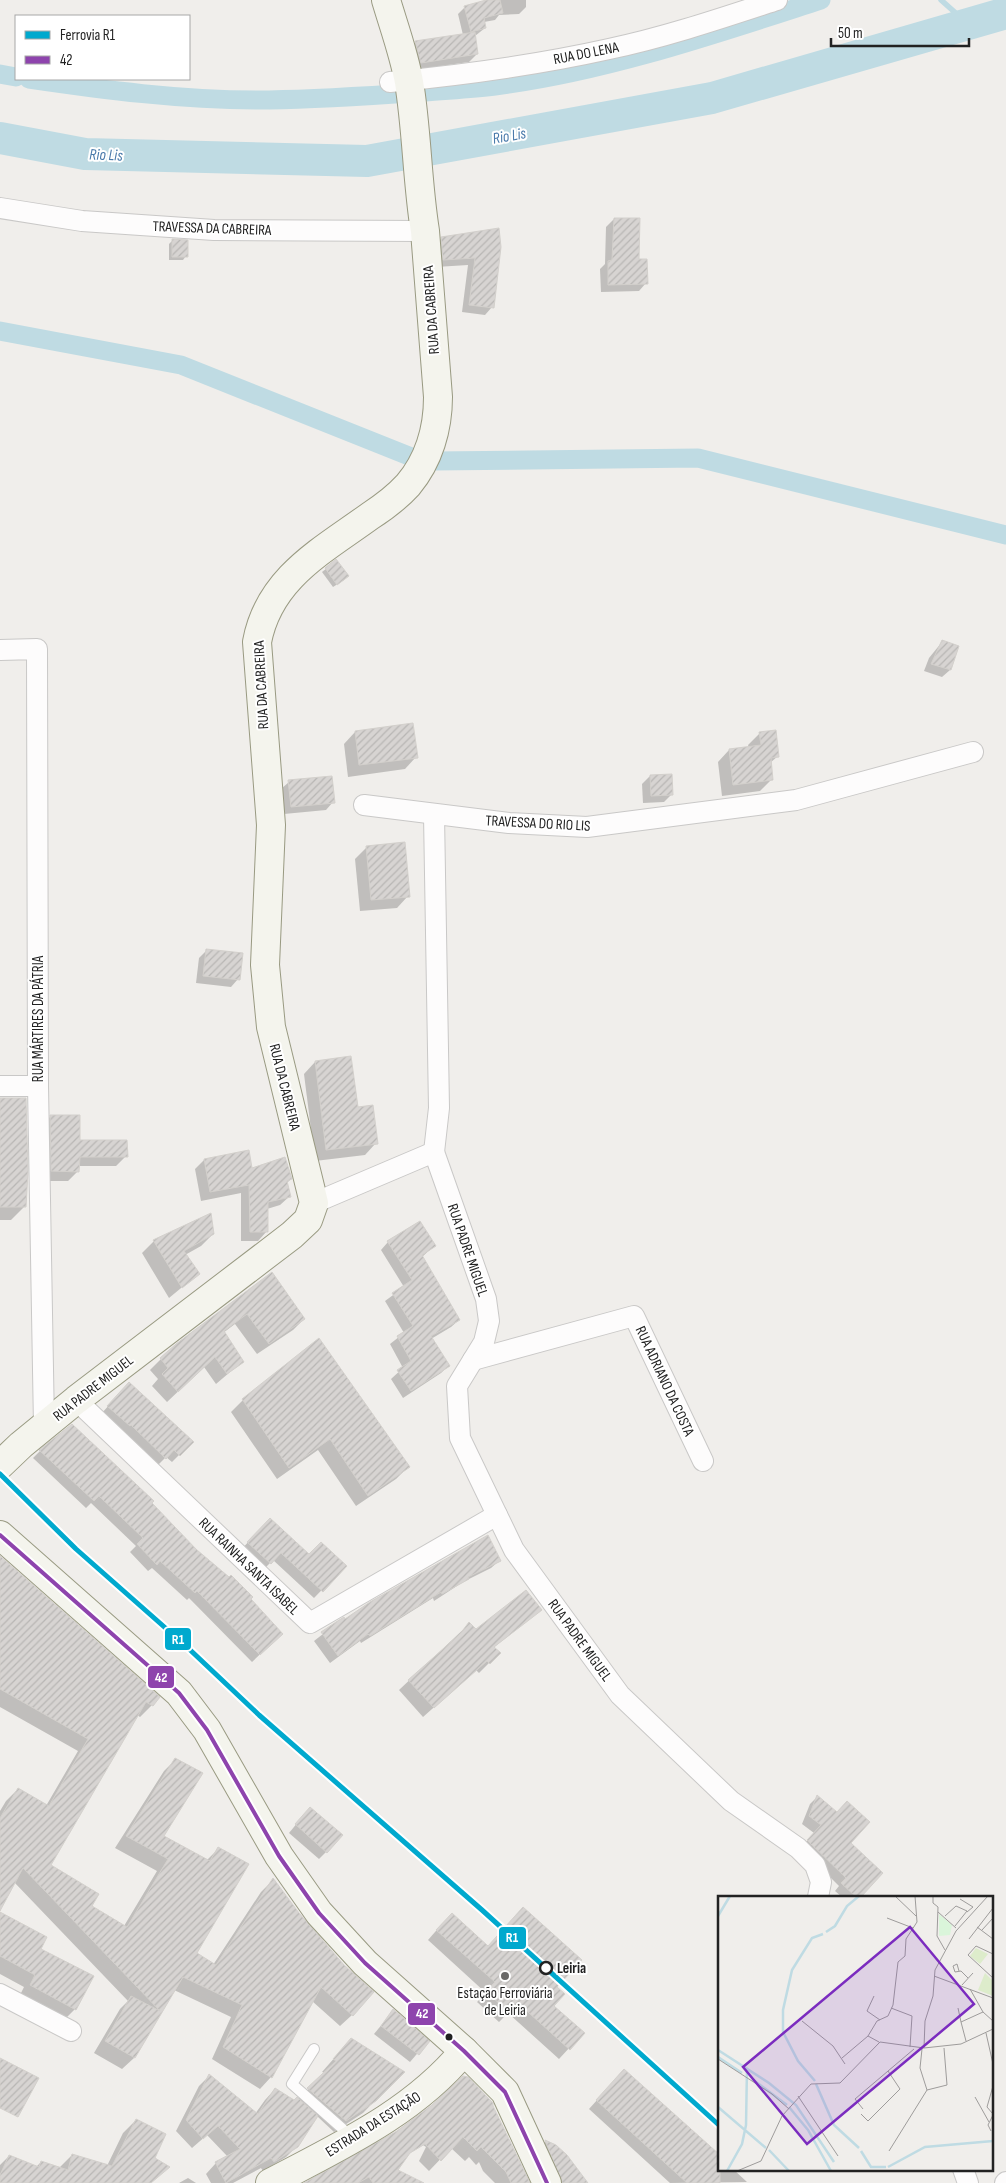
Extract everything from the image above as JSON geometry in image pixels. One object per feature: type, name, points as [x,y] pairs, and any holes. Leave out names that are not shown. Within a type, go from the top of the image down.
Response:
[{"type":"main road","name":"RUA DA CABREIRA","points":[[314,1203],[271,1027],[267,997],[265,965],[271,825],[256,642],[262,621],[288,578],[400,494],[416,474],[432,442],[438,396],[412,109],[399,81],[386,0]]},
{"type":"main road","name":"RUA PADRE MIGUEL","points":[[0,1465],[76,1400],[292,1235],[308,1220],[314,1203]]},
{"type":"main road","points":[[0,1535],[179,1693],[207,1730],[280,1856],[319,1913],[357,1956],[464,2051],[505,2092],[547,2183]]},
{"type":"main road","name":"ESTRADA DA ESTAÇÃO","points":[[270,2183],[354,2138],[414,2101],[447,2072],[464,2051]]},
{"type":"street","name":"RUA DO LENA","points":[[399,81],[493,70],[610,49],[724,18],[777,0]]},
{"type":"street","name":"TRAVESSA DA CABREIRA","points":[[0,208],[82,221],[214,230],[423,219]]},
{"type":"street","name":"RUA MÁRTIRES DA PÁTRIA","points":[[0,650],[36,649],[38,1086],[42,1406],[44,1426]]},
{"type":"street","name":"TRAVESSA DO RIO LIS","points":[[364,805],[509,823],[587,827],[796,800],[973,752]]},
{"type":"street","points":[[314,1203],[434,1152],[439,1108],[434,814]]},
{"type":"street","points":[[0,1086],[38,1086]]},
{"type":"street","name":"RUA PADRE MIGUEL","points":[[434,1152],[486,1299],[489,1321],[484,1342],[457,1386],[460,1438],[514,1550],[620,1695],[731,1802],[798,1848],[815,1865],[821,1882],[818,1896]]},
{"type":"street","name":"RUA ADRIANO DA COSTA","points":[[473,1360],[634,1316],[703,1460]]},
{"type":"street","name":"RUA RAINHA SANTA ISABEL","points":[[76,1400],[310,1623],[497,1515]]},
{"type":"street","points":[[0,1994],[71,2031]]},
{"type":"street","points":[[963,2170],[968,2183]]},
{"type":"lane","points":[[314,2049],[292,2084],[354,2138]]},
{"type":"building","points":[[486,0],[500,0],[503,13],[484,18],[486,28],[471,32],[464,6]]},
{"type":"building","points":[[475,32],[478,54],[421,63],[415,41]]},
{"type":"building","points":[[614,218],[640,218],[639,259],[647,259],[648,284],[608,285],[608,261],[612,260]]},
{"type":"building","points":[[499,228],[501,247],[494,308],[469,305],[475,258],[443,260],[441,237]]},
{"type":"building","points":[[172,239],[188,240],[188,257],[172,257]]},
{"type":"building","points":[[336,559],[349,576],[337,585],[325,568]]},
{"type":"building","points":[[942,640],[959,646],[951,670],[931,664]]},
{"type":"building","points":[[413,723],[418,758],[359,765],[355,731]]},
{"type":"building","points":[[776,730],[779,757],[771,758],[773,780],[733,785],[729,749],[761,745],[759,732]]},
{"type":"building","points":[[672,774],[673,795],[651,796],[650,775]]},
{"type":"building","points":[[332,776],[335,803],[291,807],[288,780]]},
{"type":"building","points":[[405,842],[410,897],[371,900],[366,846]]},
{"type":"building","points":[[206,949],[243,953],[240,980],[203,976]]},
{"type":"building","points":[[351,1056],[358,1107],[373,1105],[378,1144],[326,1150],[315,1061]]},
{"type":"building","points":[[0,1098],[26,1098],[28,1171],[26,1207],[0,1207]]},
{"type":"building","points":[[50,1115],[80,1115],[80,1140],[127,1140],[128,1157],[80,1157],[79,1172],[51,1171]]},
{"type":"building","points":[[249,1150],[252,1168],[285,1157],[292,1179],[287,1181],[291,1197],[268,1202],[268,1232],[250,1232],[249,1185],[210,1192],[204,1159]]},
{"type":"building","points":[[211,1213],[214,1234],[184,1251],[200,1274],[182,1288],[153,1240]]},
{"type":"building","points":[[420,1221],[436,1246],[422,1255],[460,1320],[431,1336],[450,1366],[411,1391],[397,1370],[411,1361],[397,1336],[413,1326],[392,1293],[412,1280],[387,1241]]},
{"type":"building","points":[[272,1272],[305,1319],[269,1344],[247,1314],[224,1331],[244,1362],[227,1374],[215,1357],[178,1392],[162,1374],[168,1368],[160,1358]]},
{"type":"building","points":[[319,1338],[410,1467],[368,1496],[330,1439],[289,1468],[242,1399]]},
{"type":"building","points":[[129,1382],[194,1442],[180,1456],[174,1450],[166,1459],[131,1425],[107,1406]]},
{"type":"building","points":[[72,1424],[154,1501],[152,1503],[197,1550],[229,1577],[231,1575],[253,1597],[251,1599],[283,1634],[260,1655],[197,1591],[195,1593],[160,1561],[157,1565],[137,1544],[143,1538],[99,1496],[94,1501],[39,1450]]},
{"type":"building","points":[[270,1518],[309,1554],[321,1542],[347,1566],[323,1592],[281,1553],[271,1564],[247,1542]]},
{"type":"building","points":[[488,1535],[501,1561],[468,1577],[469,1579],[442,1594],[441,1592],[370,1636],[368,1634],[338,1656],[321,1632],[344,1617],[345,1619],[370,1602]]},
{"type":"building","points":[[0,1556],[160,1697],[153,1706],[146,1702],[51,1865],[99,1894],[92,1906],[127,1927],[168,1859],[126,1836],[175,1758],[203,1773],[164,1836],[210,1861],[218,1847],[249,1864],[197,1953],[216,1965],[273,1878],[299,1913],[344,1965],[374,1992],[353,2016],[321,1987],[272,2078],[223,2047],[242,2005],[183,1977],[135,2058],[105,2041],[131,1996],[160,2011],[23,1868],[0,1911],[0,1818],[18,1788],[49,1806],[88,1739],[0,1689]]},
{"type":"building","points":[[526,1590],[542,1610],[494,1647],[501,1653],[490,1664],[487,1661],[434,1708],[408,1680],[460,1634],[469,1622],[476,1629]]},
{"type":"building","points":[[817,1795],[837,1812],[847,1801],[870,1822],[851,1843],[883,1873],[862,1896],[855,1896],[841,1883],[846,1878],[807,1840],[821,1825],[809,1816]]},
{"type":"building","points":[[310,1807],[343,1835],[327,1853],[295,1824]]},
{"type":"building","points":[[523,1907],[582,1960],[557,1987],[565,1994],[554,2006],[585,2033],[570,2050],[518,2003],[509,2013],[486,1991],[495,1982],[436,1930],[452,1913],[488,1946]]},
{"type":"building","points":[[0,1912],[47,1937],[41,1949],[94,1976],[76,2010],[30,1985],[35,1975],[0,1956]]},
{"type":"building","points":[[393,2009],[430,2041],[419,2055],[381,2026]]},
{"type":"building","points":[[351,2038],[405,2072],[376,2101],[346,2121],[307,2088],[336,2061],[333,2059]]},
{"type":"building","points":[[0,2058],[39,2078],[18,2117],[0,2108]]},
{"type":"building","points":[[624,2069],[718,2153],[720,2183],[687,2183],[596,2100]]},
{"type":"building","points":[[209,2074],[258,2114],[275,2088],[294,2100],[297,2097],[318,2116],[298,2147],[274,2162],[271,2158],[226,2183],[215,2162],[240,2149],[218,2126],[203,2139],[186,2120]]},
{"type":"building","points":[[463,2076],[468,2077],[493,2103],[530,2183],[511,2183],[506,2172],[481,2147],[477,2151],[463,2137],[441,2161],[425,2144],[410,2153],[398,2170],[424,2183],[373,2183],[369,2177],[358,2183],[304,2183],[397,2131],[432,2105]]},
{"type":"building","points":[[136,2119],[166,2134],[155,2158],[170,2167],[151,2183],[0,2183],[0,2175],[9,2155],[39,2167],[41,2161],[68,2170],[72,2154],[112,2166]]},
{"type":"building","points":[[545,2140],[556,2145],[567,2155],[588,2183],[562,2183]]},
{"type":"waterway","points":[[424,92],[468,89],[536,80],[619,62],[660,51],[821,0]]},
{"type":"waterway","points":[[941,0],[968,24]]},
{"type":"waterway","name":"Rio Lis","points":[[0,138],[85,154],[367,161],[712,98],[1006,13]]},
{"type":"waterway","points":[[0,74],[15,77]]},
{"type":"waterway","points":[[36,80],[143,94],[228,100],[395,94]]},
{"type":"waterway","points":[[0,331],[181,365],[414,458]]},
{"type":"waterway","points":[[433,461],[698,458],[1006,535]]},
{"type":"rail line","name":"R1","points":[[0,1474],[76,1549],[187,1647],[259,1715],[482,1910],[718,2124]]},
{"type":"transit line","name":"42","points":[[0,1535],[179,1693],[207,1730],[279,1856],[319,1913],[365,1963],[464,2051],[505,2092],[547,2183]]},
{"type":"place","name":"Leiria","points":[[546,1968]]},
{"type":"place","name":"Estação Ferroviária de Leiria","points":[[505,1976]]}]
